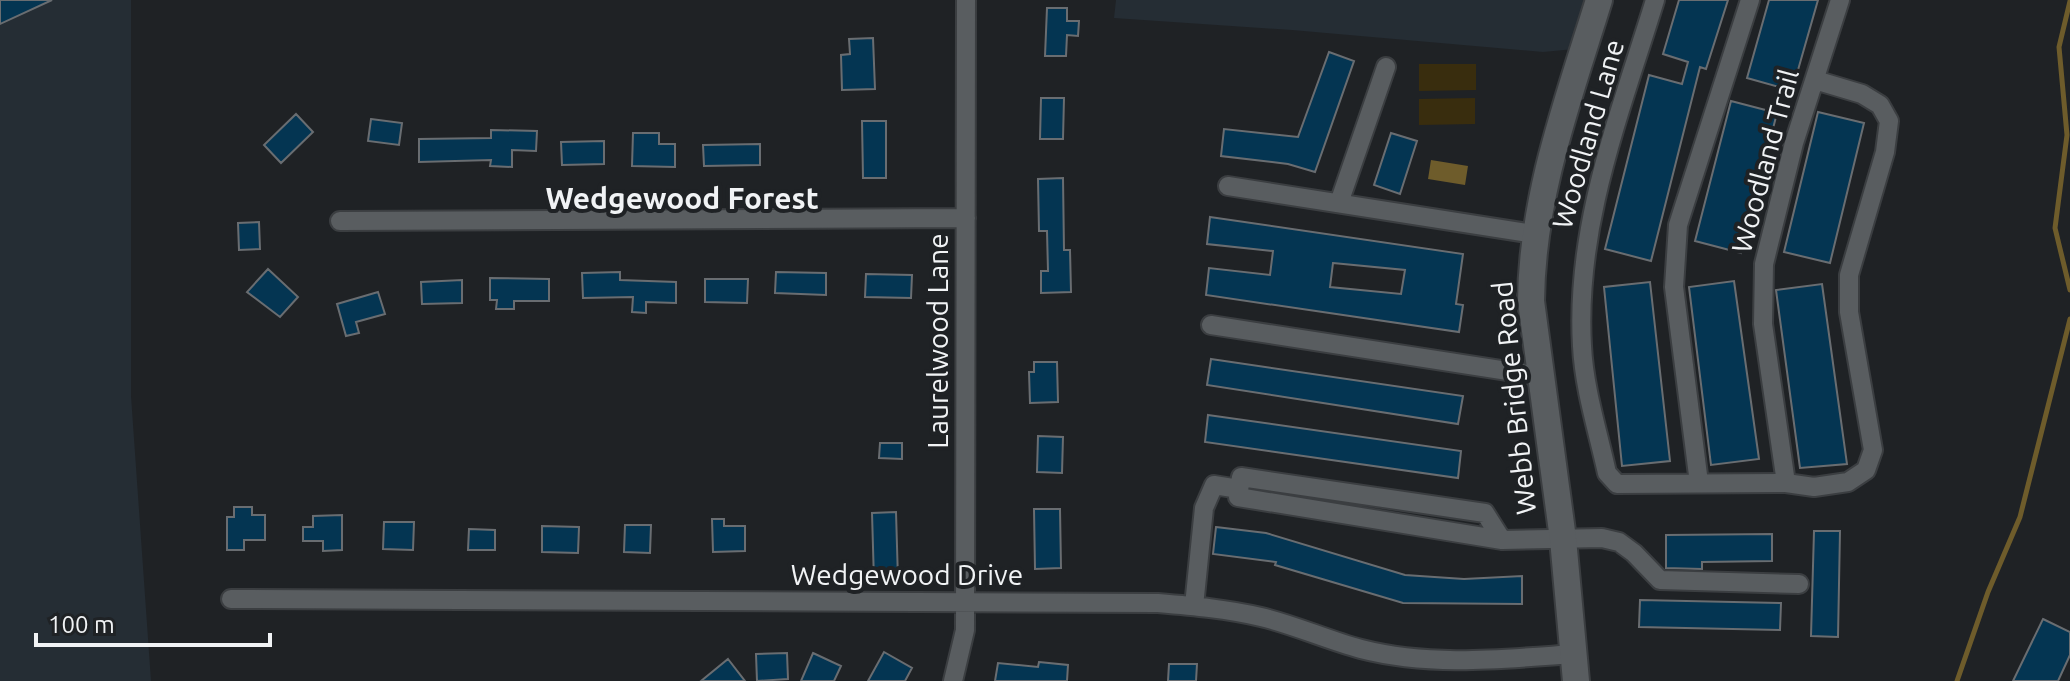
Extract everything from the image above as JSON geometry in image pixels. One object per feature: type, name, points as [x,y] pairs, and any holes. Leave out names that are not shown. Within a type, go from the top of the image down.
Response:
[{"type":"street","name":"Laurelwood Lane","points":[[953,681],[963,643],[965,603],[966,0]]},
{"type":"street","name":"Webb Bridge Road","points":[[1576,681],[1563,539],[1531,301],[1534,234],[1549,162],[1599,0]]},
{"type":"street","name":"Woodland Lane","points":[[1655,0],[1597,187],[1586,241],[1582,349],[1607,473],[1617,484],[1786,483],[1814,487],[1848,482],[1866,470],[1873,450],[1849,312],[1849,275],[1885,152],[1889,121],[1880,105],[1862,94],[1815,80]]},
{"type":"street","points":[[1699,483],[1674,287],[1678,225],[1750,0]]},
{"type":"street","name":"Woodland Trail","points":[[1786,483],[1763,324],[1764,264],[1794,143],[1840,0]]},
{"type":"street","points":[[1339,203],[1386,67]]},
{"type":"street","points":[[1228,186],[1534,234]]},
{"type":"street","points":[[340,221],[966,218]]},
{"type":"street","points":[[1211,325],[1539,376]]},
{"type":"street","points":[[1194,606],[1204,508],[1214,485],[1239,489],[1241,477],[1485,513],[1502,540],[1602,538],[1619,542],[1660,580],[1799,584]]},
{"type":"street","name":"Wedgewood Drive","points":[[231,599],[1194,606],[1264,618],[1362,649],[1426,660],[1481,661],[1575,654]]},
{"type":"shaded area","points":[[0,0],[131,0],[131,396],[151,681],[0,681]]},
{"type":"shaded area","points":[[1116,0],[1601,0],[1585,48],[1543,52],[1114,18]]},
{"type":"shaded area","points":[[1419,64],[1476,64],[1476,90],[1419,91]]},
{"type":"shaded area","points":[[1475,98],[1475,124],[1419,125],[1419,99]]},
{"type":"shaded area","points":[[1431,160],[1468,166],[1465,185],[1428,179]]},
{"type":"building","points":[[0,0],[52,0],[0,24]]},
{"type":"building","points":[[1679,0],[1728,0],[1706,69],[1700,67],[1651,261],[1605,249],[1649,75],[1682,84],[1688,62],[1663,54]]},
{"type":"building","points":[[1769,0],[1818,0],[1794,84],[1788,82],[1786,89],[1747,78]]},
{"type":"building","points":[[1047,8],[1067,8],[1067,21],[1079,21],[1078,36],[1067,35],[1066,56],[1045,56]]},
{"type":"building","points":[[873,38],[875,89],[842,90],[841,55],[850,54],[849,39]]},
{"type":"building","points":[[1329,52],[1354,61],[1315,172],[1288,164],[1221,156],[1224,129],[1298,137]]},
{"type":"building","points":[[1041,98],[1064,98],[1063,139],[1040,139]]},
{"type":"building","points":[[1731,101],[1777,113],[1741,253],[1695,241]]},
{"type":"building","points":[[1818,112],[1864,123],[1830,263],[1784,252]]},
{"type":"building","points":[[296,114],[313,132],[281,163],[264,145]]},
{"type":"building","points":[[371,119],[402,123],[399,145],[368,141]]},
{"type":"building","points":[[862,121],[886,121],[886,178],[863,178]]},
{"type":"building","points":[[491,130],[537,131],[536,151],[512,150],[512,167],[490,166],[491,160],[419,162],[419,139],[491,138]]},
{"type":"building","points":[[633,133],[659,133],[659,144],[675,144],[675,167],[632,166]]},
{"type":"building","points":[[1391,133],[1417,141],[1400,194],[1374,185]]},
{"type":"building","points":[[604,141],[604,164],[562,165],[561,142]]},
{"type":"building","points":[[760,144],[760,165],[704,166],[703,145]]},
{"type":"building","points":[[1063,178],[1064,250],[1070,250],[1071,292],[1041,293],[1041,271],[1048,271],[1047,231],[1039,231],[1038,179]]},
{"type":"building","points":[[1210,217],[1463,254],[1456,304],[1463,305],[1459,332],[1206,295],[1209,268],[1270,275],[1273,251],[1207,244]],"holes":[[[1333,263],[1405,270],[1401,294],[1330,287]]]},
{"type":"building","points":[[259,222],[260,249],[239,250],[238,223]]},
{"type":"building","points":[[268,269],[298,297],[280,317],[247,292]]},
{"type":"building","points":[[620,272],[620,280],[676,282],[676,303],[646,302],[646,313],[632,312],[633,297],[583,298],[582,273]]},
{"type":"building","points":[[776,272],[826,273],[826,295],[775,293]]},
{"type":"building","points":[[866,274],[912,275],[911,298],[865,297]]},
{"type":"building","points":[[490,278],[549,279],[549,301],[514,301],[514,309],[496,309],[497,300],[490,300]]},
{"type":"building","points":[[705,279],[748,279],[747,303],[705,302]]},
{"type":"building","points":[[462,280],[462,303],[422,304],[421,282]]},
{"type":"building","points":[[1734,281],[1759,459],[1711,465],[1689,287]]},
{"type":"building","points":[[1650,282],[1670,461],[1622,466],[1604,287]]},
{"type":"building","points":[[1822,284],[1847,464],[1800,468],[1776,290]]},
{"type":"building","points":[[378,292],[385,314],[356,322],[359,333],[346,336],[337,304]]},
{"type":"building","points":[[1211,359],[1463,396],[1458,424],[1207,385]]},
{"type":"building","points":[[1034,362],[1057,362],[1058,402],[1030,403],[1029,372],[1034,372]]},
{"type":"building","points":[[1208,415],[1461,451],[1458,478],[1205,442]]},
{"type":"building","points":[[1038,436],[1063,437],[1062,473],[1037,472]]},
{"type":"building","points":[[880,443],[902,443],[902,459],[879,458]]},
{"type":"building","points":[[234,507],[252,507],[252,515],[265,515],[265,540],[244,540],[244,550],[227,550],[227,517],[234,517]]},
{"type":"building","points":[[1034,509],[1060,509],[1061,568],[1035,569]]},
{"type":"building","points":[[896,512],[898,580],[874,581],[872,513]]},
{"type":"building","points":[[342,515],[342,550],[323,551],[323,541],[303,541],[303,527],[313,527],[313,516]]},
{"type":"building","points":[[712,519],[724,519],[724,526],[745,526],[745,551],[713,552]]},
{"type":"building","points":[[384,522],[414,522],[413,550],[383,549]]},
{"type":"building","points":[[625,525],[651,525],[650,553],[624,552]]},
{"type":"building","points":[[542,526],[579,527],[578,553],[542,552]]},
{"type":"building","points":[[1216,527],[1266,533],[1405,575],[1464,579],[1522,576],[1522,604],[1403,603],[1275,565],[1276,562],[1213,554]]},
{"type":"building","points":[[469,529],[495,530],[495,550],[468,550]]},
{"type":"building","points":[[1814,531],[1840,531],[1838,637],[1811,636]]},
{"type":"building","points":[[1772,534],[1772,561],[1702,562],[1702,569],[1666,568],[1666,535]]},
{"type":"building","points":[[1640,600],[1781,603],[1780,630],[1639,627]]},
{"type":"building","points":[[2043,619],[2070,632],[2070,655],[2058,681],[2013,681]]},
{"type":"building","points":[[884,652],[912,668],[905,681],[868,681]]},
{"type":"building","points":[[787,653],[788,679],[757,681],[756,654]]},
{"type":"building","points":[[813,653],[841,666],[834,681],[801,681]]},
{"type":"building","points":[[728,659],[745,681],[701,681]]},
{"type":"building","points":[[1039,662],[1068,665],[1067,681],[995,681],[998,663],[1038,667]]},
{"type":"building","points":[[1169,664],[1197,664],[1196,681],[1168,681]]},
{"type":"waterway","points":[[2070,1],[2059,47],[2067,135],[2055,228],[2070,290]]},
{"type":"waterway","points":[[1957,681],[1988,592],[2020,517],[2070,319]]},
{"type":"district","name":"Wedgewood Forest","points":[[682,199]]}]
